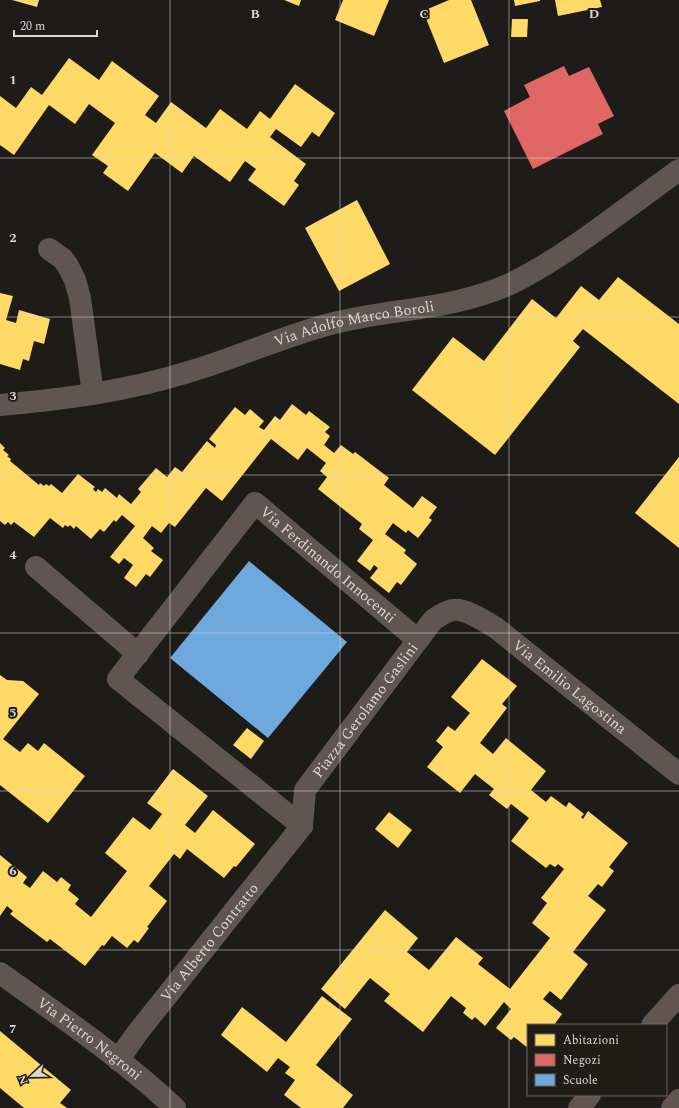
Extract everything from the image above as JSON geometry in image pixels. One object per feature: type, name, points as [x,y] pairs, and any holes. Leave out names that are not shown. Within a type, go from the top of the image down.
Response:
[{"type":"main road","points":[[653,1024],[679,995]]},
{"type":"main road","points":[[579,1108],[589,1096]]},
{"type":"main road","points":[[672,1108],[679,1100]]},
{"type":"street","name":"Via Adolfo Marco Boroli","points":[[0,405],[93,394],[134,386],[188,372],[238,356],[293,335],[334,323],[371,315],[437,306],[472,298],[496,290],[536,271],[562,254],[679,170]]},
{"type":"street","points":[[49,249],[66,263],[75,280],[80,298],[93,394]]},
{"type":"street","name":"Via Ferdinando Innocenti","points":[[302,826],[118,679],[255,503],[418,640]]},
{"type":"street","points":[[36,567],[138,654]]},
{"type":"street","name":"Piazza Gerolamo Gaslini","points":[[302,826],[305,790],[434,620],[444,613],[454,610]]},
{"type":"street","name":"Via Emilio Lagostina","points":[[454,610],[464,612],[486,621],[496,628],[679,774]]},
{"type":"street","name":"Via Alberto Contratto","points":[[118,1060],[138,1032],[302,826]]},
{"type":"street","name":"Via Pietro Negroni","points":[[0,974],[118,1060],[159,1092],[175,1108]]},
{"type":"building: Abitazioni","points":[[12,0],[39,0],[37,7]]},
{"type":"building: Abitazioni","points":[[284,0],[301,0],[299,6]]},
{"type":"building: Abitazioni","points":[[343,0],[389,0],[374,36],[335,20]]},
{"type":"building: Abitazioni","points":[[449,0],[471,0],[489,45],[444,63],[423,11]]},
{"type":"building: Abitazioni","points":[[514,0],[540,0],[540,1],[515,6]]},
{"type":"building: Abitazioni","points":[[555,0],[600,0],[602,7],[558,16]]},
{"type":"building: Abitazioni","points":[[512,19],[528,19],[527,37],[511,37]]},
{"type":"building: Abitazioni","points":[[69,58],[99,80],[112,61],[159,96],[145,115],[156,123],[171,102],[206,128],[220,109],[247,129],[260,111],[270,119],[295,84],[335,113],[319,137],[312,132],[301,147],[276,129],[270,137],[306,164],[294,181],[299,185],[284,206],[248,180],[256,169],[245,161],[230,182],[194,156],[182,173],[155,153],[128,191],[103,173],[108,166],[92,155],[115,123],[89,104],[75,124],[49,105],[14,155],[0,145],[0,96],[16,108],[31,87],[42,95]]},
{"type":"building: Abitazioni","points":[[357,200],[390,264],[339,291],[305,228]]},
{"type":"building: Abitazioni","points":[[618,277],[679,324],[679,404],[583,329],[573,341],[580,347],[495,455],[412,390],[453,337],[484,361],[532,299],[556,318],[581,286],[599,300]]},
{"type":"building: Abitazioni","points":[[0,293],[13,296],[6,320],[16,323],[19,310],[50,319],[44,344],[34,341],[29,361],[23,359],[20,370],[0,364]]},
{"type":"building: Abitazioni","points":[[292,404],[306,415],[309,411],[330,427],[325,432],[330,436],[324,445],[334,453],[341,445],[353,454],[355,452],[389,478],[384,485],[413,508],[422,496],[437,507],[429,518],[432,520],[418,538],[408,530],[406,533],[393,523],[385,534],[406,550],[404,553],[417,564],[401,585],[397,582],[389,593],[370,578],[378,568],[374,565],[370,571],[357,561],[373,540],[359,529],[362,524],[318,489],[327,477],[320,471],[326,463],[307,448],[298,460],[271,439],[222,501],[206,488],[175,527],[169,523],[161,533],[152,526],[143,538],[154,548],[151,551],[163,560],[150,577],[146,574],[136,587],[124,578],[133,565],[124,558],[119,564],[110,557],[135,526],[122,515],[116,522],[114,520],[104,532],[100,529],[91,539],[76,526],[74,529],[70,525],[68,527],[65,525],[63,528],[50,518],[34,537],[14,522],[11,525],[8,522],[5,525],[0,521],[0,443],[5,448],[3,450],[9,455],[7,456],[11,459],[10,461],[39,485],[40,483],[44,486],[46,484],[49,486],[51,484],[62,493],[78,474],[95,487],[93,489],[96,492],[98,489],[102,492],[105,488],[117,498],[119,494],[131,504],[141,492],[138,489],[156,468],[167,477],[175,467],[182,472],[207,441],[215,448],[216,445],[209,439],[235,407],[245,415],[250,409],[264,421],[259,427],[264,430],[275,416],[280,420]]},
{"type":"building: Abitazioni","points":[[679,457],[679,548],[635,513]]},
{"type":"building: Abitazioni","points":[[482,659],[517,686],[502,704],[507,708],[480,743],[493,754],[506,738],[546,771],[531,790],[546,802],[551,796],[566,807],[569,802],[584,814],[581,817],[583,819],[588,811],[628,843],[609,867],[614,871],[602,887],[598,884],[588,896],[606,910],[573,952],[588,964],[561,1000],[550,991],[543,999],[562,1014],[555,1024],[527,1024],[527,1047],[514,1037],[511,1040],[496,1028],[511,1009],[504,1002],[485,1026],[475,1017],[472,1020],[463,1013],[466,1008],[451,996],[423,1032],[384,1001],[390,994],[370,978],[345,1009],[321,989],[385,910],[418,938],[407,952],[429,970],[456,937],[483,958],[478,964],[510,989],[550,938],[532,923],[547,903],[541,898],[564,869],[558,864],[555,867],[550,864],[546,868],[511,841],[529,818],[511,804],[507,809],[489,795],[494,789],[475,774],[460,793],[427,767],[443,747],[436,741],[448,726],[455,731],[470,713],[451,697]]},
{"type":"building: Abitazioni","points":[[0,675],[7,680],[23,681],[39,694],[3,739],[20,752],[28,743],[38,751],[44,743],[85,776],[48,823],[0,785]]},
{"type":"building: Abitazioni","points":[[247,728],[264,741],[251,759],[233,745]]},
{"type":"building: Abitazioni","points":[[173,769],[208,796],[185,825],[195,833],[213,810],[255,844],[236,867],[234,866],[224,878],[187,849],[180,859],[174,854],[149,886],[167,901],[147,927],[149,928],[138,943],[134,940],[127,948],[112,936],[104,946],[102,945],[85,966],[50,939],[47,942],[10,914],[13,911],[7,906],[0,916],[0,855],[27,877],[23,883],[30,888],[43,871],[57,882],[61,877],[71,885],[68,890],[79,899],[75,904],[91,917],[127,871],[105,853],[133,817],[150,830],[162,814],[147,803]]},
{"type":"building: Abitazioni","points":[[389,812],[412,830],[398,848],[375,829]]},
{"type":"building: Abitazioni","points":[[322,996],[352,1019],[316,1065],[353,1095],[343,1108],[301,1108],[284,1095],[295,1080],[285,1073],[290,1067],[278,1058],[267,1072],[221,1035],[242,1007],[286,1042]]},
{"type":"building: Abitazioni","points":[[0,1031],[71,1090],[60,1103],[67,1108],[24,1108],[0,1088]]},
{"type":"building: Negozi","points":[[564,66],[569,76],[589,67],[614,116],[598,124],[603,134],[533,169],[504,111],[530,97],[524,85]]},
{"type":"building: Scuole","points":[[249,561],[347,642],[268,738],[170,658]]}]
